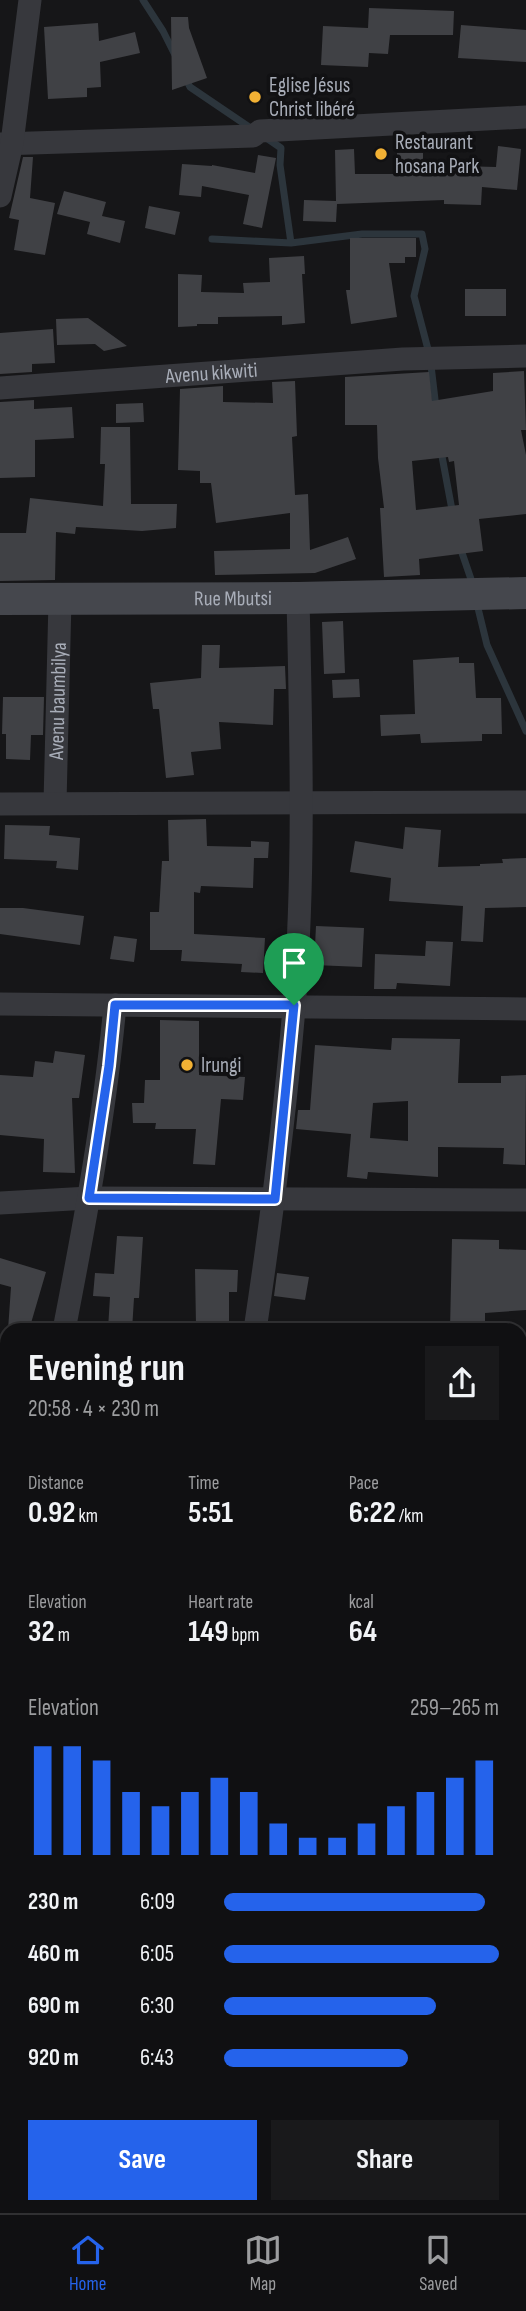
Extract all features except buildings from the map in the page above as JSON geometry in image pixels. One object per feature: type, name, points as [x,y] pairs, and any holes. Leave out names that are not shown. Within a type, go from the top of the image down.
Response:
[{"type":"street","points":[[0,196],[30,0]]},
{"type":"street","points":[[6,144],[526,117]]},
{"type":"street","name":"Avenu kikwiti","points":[[0,388],[429,358],[526,356]]},
{"type":"street","name":"Rue Mbutsi","points":[[0,599],[298,598],[526,593]]},
{"type":"street","points":[[256,1323],[275,1199],[294,1005],[302,804],[298,598]]},
{"type":"street","name":"Avenu baumbilya","points":[[55,803],[60,600]]},
{"type":"street","points":[[0,804],[526,802]]},
{"type":"street","points":[[0,1004],[526,1009]]},
{"type":"street","points":[[65,1323],[89,1198],[109,1066],[115,1005]]},
{"type":"street","points":[[0,1203],[89,1198],[526,1200]]},
{"type":"waterway","points":[[143,0],[176,57]]},
{"type":"waterway","points":[[185,77],[190,87],[252,129]]},
{"type":"waterway","points":[[265,137],[281,148],[280,165],[291,243]]},
{"type":"waterway","points":[[212,239],[291,243],[362,234],[422,234],[425,249],[414,296],[430,357],[436,408]]},
{"type":"waterway","points":[[441,451],[453,515]]},
{"type":"waterway","points":[[460,547],[473,585]]},
{"type":"waterway","points":[[476,600],[487,645],[526,731]]},
{"type":"place","name":"Eglise Jésus Christ libéré","points":[[255,97]]},
{"type":"place","name":"Restaurant hosana Park","points":[[381,154]]},
{"type":"place","name":"Irungi","points":[[187,1065]]},
{"type":"route","points":[[115,1005],[294,1005],[275,1199],[89,1198],[109,1066],[115,1005]]}]
